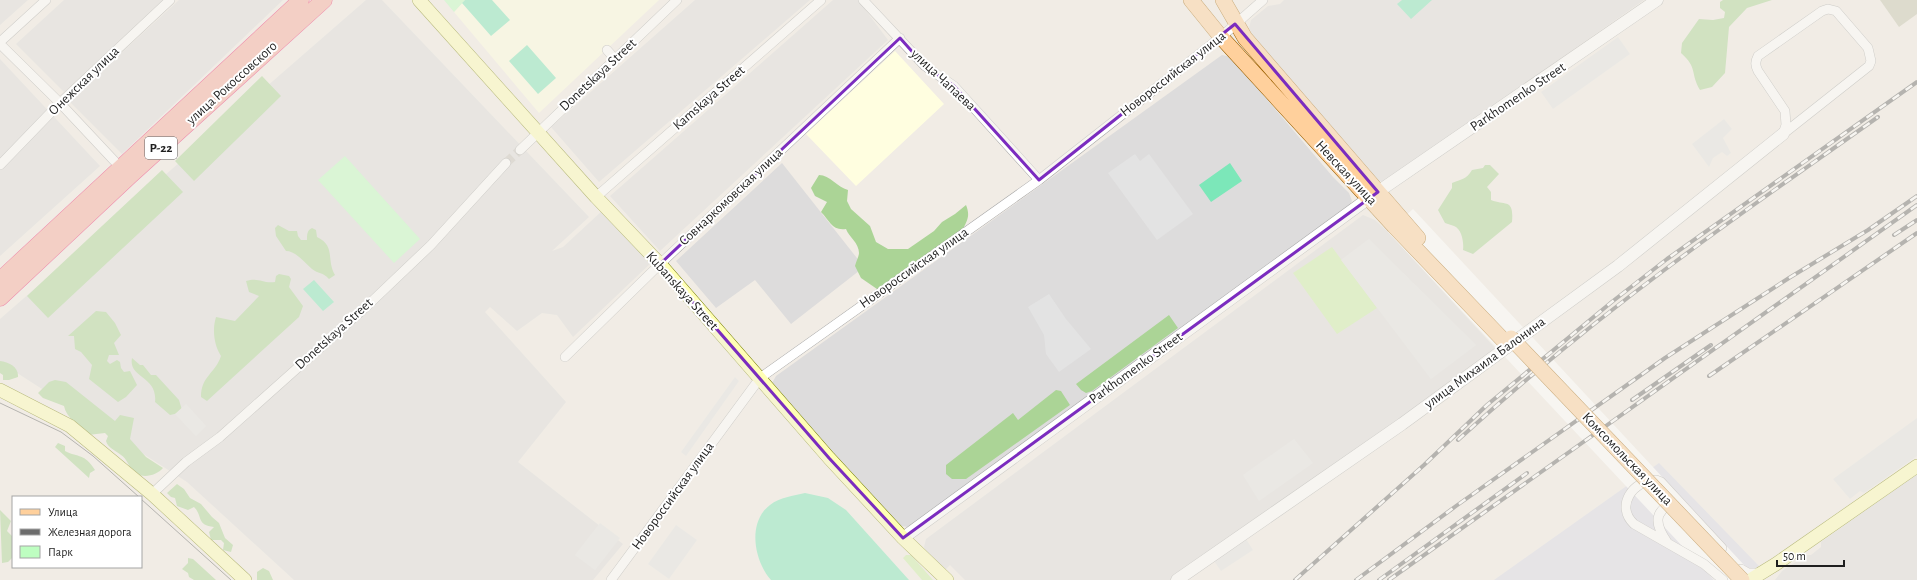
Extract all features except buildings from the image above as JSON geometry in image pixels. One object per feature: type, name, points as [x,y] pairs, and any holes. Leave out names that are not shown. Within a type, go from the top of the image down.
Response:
[{"type":"highway","name":"улица Рокоссовского","points":[[3,272],[302,0]]},
{"type":"highway","name":"улица Рокоссовского","points":[[0,298],[130,176],[324,0]]},
{"type":"main road","name":"Kubanskaya Street","points":[[419,0],[596,197],[660,264],[829,458],[903,538],[947,580]]},
{"type":"main road","name":"Невская улица","points":[[1190,0],[1220,37],[1374,195]]},
{"type":"main road","name":"Невская улица","points":[[1223,0],[1235,24],[1249,44],[1374,195],[1398,222],[1440,263],[1509,341]]},
{"type":"main road","name":"Комсомольская улица","points":[[1509,341],[1750,577]]},
{"type":"main road","name":"Комсомольская улица","points":[[1509,341],[1728,580]]},
{"type":"main road","points":[[0,390],[70,426],[152,494],[245,580]]},
{"type":"main road","points":[[1750,577],[1776,564],[1917,466]]},
{"type":"street","points":[[46,0],[0,43],[60,103],[120,167]]},
{"type":"street","name":"Онежская улица","points":[[0,165],[60,103],[170,0]]},
{"type":"street","name":"Donetskaya Street","points":[[520,150],[538,131],[678,0]]},
{"type":"street","name":"Kamskaya Street","points":[[596,197],[821,0]]},
{"type":"street","name":"Новороссийская улица","points":[[611,580],[760,378],[1039,180],[1220,37],[1263,0]]},
{"type":"street","name":"Parkhomenko Street","points":[[903,538],[1374,195],[1657,0]]},
{"type":"street","name":"улица Чапаева","points":[[866,1],[925,66],[954,86],[1039,180]]},
{"type":"street","points":[[1828,9],[1836,11],[1868,48],[1871,61],[1869,66],[1783,134],[1786,125],[1786,111],[1755,66],[1756,60],[1758,56],[1822,11],[1828,9]]},
{"type":"street","name":"Совнаркомовская улица","points":[[564,358],[660,264],[900,38]]},
{"type":"street","points":[[607,50],[615,59]]},
{"type":"street","name":"улица Михаила Балонина","points":[[1177,580],[1402,424],[1618,266],[1783,134]]},
{"type":"street","name":"Donetskaya Street","points":[[152,494],[186,462],[220,436],[368,305],[431,245],[506,163]]},
{"type":"street","points":[[1723,580],[1704,564],[1634,524],[1628,516],[1625,502],[1636,488],[1643,483],[1656,480],[1661,482],[1750,577]]},
{"type":"street","points":[[1668,544],[1658,525],[1660,512],[1666,506],[1674,503],[1682,505]]},
{"type":"highlighted area","points":[[1235,24],[1378,192],[903,538],[829,458],[660,264],[900,38],[925,66],[954,86],[1039,180]]},
{"type":"shaded area","points":[[0,0],[28,0],[0,25]]},
{"type":"shaded area","points":[[64,0],[163,0],[64,92],[16,44]]},
{"type":"shaded area","points":[[179,0],[283,0],[122,154],[69,101]]},
{"type":"shaded area","points":[[366,0],[382,0],[589,217],[552,251],[563,247],[603,210],[652,262],[573,337],[557,315],[542,313],[517,331],[490,307],[485,312],[566,402],[518,462],[623,544],[593,580],[294,580],[187,482],[0,362],[0,319]]},
{"type":"shaded area","points":[[465,0],[659,0],[539,113],[454,12]]},
{"type":"shaded area","points":[[695,0],[810,0],[599,182],[551,127]]},
{"type":"shaded area","points":[[833,0],[858,0],[888,40],[660,251],[610,196]]},
{"type":"shaded area","points":[[1284,0],[1644,0],[1384,182],[1372,179],[1257,45],[1249,28],[1251,20],[1268,6],[1280,4]]},
{"type":"shaded area","points":[[1880,0],[1917,0],[1917,14],[1899,27]]},
{"type":"shaded area","points":[[1618,37],[1630,54],[1553,109],[1541,92]]},
{"type":"shaded area","points":[[895,51],[944,104],[856,186],[806,134]]},
{"type":"shaded area","points":[[1222,55],[1231,57],[1333,177],[1349,193],[1352,201],[1345,212],[909,527],[900,526],[894,523],[772,383],[776,376]]},
{"type":"shaded area","points":[[0,59],[100,166],[0,256]]},
{"type":"shaded area","points":[[1724,119],[1732,129],[1723,138],[1731,153],[1727,156],[1722,152],[1713,158],[1709,167],[1692,144]]},
{"type":"shaded area","points":[[1135,154],[1140,161],[1149,154],[1193,214],[1157,240],[1108,173]]},
{"type":"shaded area","points":[[782,163],[864,267],[791,324],[755,280],[716,308],[676,261]]},
{"type":"shaded area","points":[[1363,215],[1375,220],[1388,232],[1497,350],[1170,580],[965,580],[950,565],[943,572],[928,556],[924,547],[926,539]]},
{"type":"shaded area","points":[[1369,239],[1476,345],[1431,379],[1341,260]]},
{"type":"shaded area","points":[[1049,294],[1066,319],[1091,349],[1059,372],[1046,354],[1044,335],[1028,307]]},
{"type":"shaded area","points":[[735,377],[739,381],[686,456],[681,452]]},
{"type":"shaded area","points":[[186,404],[206,426],[196,436],[175,414]]},
{"type":"shaded area","points":[[1917,418],[1917,456],[1864,493],[1860,491],[1850,499],[1833,479]]},
{"type":"shaded area","points":[[1294,439],[1313,463],[1259,501],[1243,475]]},
{"type":"shaded area","points":[[1659,463],[1759,566],[1740,580],[1494,580]]},
{"type":"shaded area","points":[[1917,474],[1917,580],[1775,580],[1782,571],[1806,555],[1811,555],[1821,547],[1821,542]]},
{"type":"shaded area","points":[[600,523],[620,538],[595,570],[575,555]]},
{"type":"shaded area","points":[[676,525],[697,540],[669,579],[648,564]]},
{"type":"shaded area","points":[[1246,539],[1253,550],[1221,571],[1214,561]]},
{"type":"green space","points":[[444,0],[465,0],[454,12]]},
{"type":"green space","points":[[465,0],[492,0],[510,20],[491,36],[462,3]]},
{"type":"green space","points":[[1402,0],[1432,0],[1411,19],[1397,4]]},
{"type":"green space","points":[[1723,0],[1772,0],[1747,8],[1729,27],[1725,73],[1712,87],[1700,90],[1690,63],[1681,53],[1682,43],[1699,19],[1713,20],[1724,18],[1725,12],[1720,8],[1720,2]]},
{"type":"green space","points":[[527,45],[556,78],[538,94],[509,61]]},
{"type":"green space","points":[[262,76],[281,96],[194,181],[175,161]]},
{"type":"green space","points":[[345,156],[420,239],[394,263],[318,180]]},
{"type":"green space","points":[[1230,163],[1242,181],[1211,202],[1199,185]]},
{"type":"green space","points":[[1485,165],[1490,165],[1499,174],[1487,187],[1491,192],[1491,200],[1508,204],[1510,206],[1512,209],[1512,222],[1473,254],[1463,250],[1461,233],[1454,226],[1445,223],[1438,210],[1452,188],[1452,183],[1461,180],[1472,170],[1483,168]]},
{"type":"green space","points":[[162,170],[183,192],[48,318],[27,296]]},
{"type":"green space","points":[[819,175],[827,177],[848,190],[847,201],[851,209],[870,226],[876,242],[888,249],[908,249],[934,231],[942,222],[966,205],[968,212],[967,220],[963,229],[886,286],[877,289],[861,278],[855,266],[859,249],[846,229],[834,227],[821,212],[827,202],[815,196],[811,188]]},
{"type":"green space","points":[[278,225],[289,231],[297,231],[301,240],[307,240],[310,229],[312,228],[316,230],[317,237],[327,245],[329,249],[332,269],[335,275],[329,279],[325,275],[312,269],[297,255],[286,251],[276,236],[275,228]]},
{"type":"green space","points":[[1332,247],[1377,308],[1337,334],[1293,273]]},
{"type":"green space","points":[[279,274],[289,276],[291,279],[289,287],[303,306],[299,317],[207,401],[201,397],[203,384],[221,356],[214,337],[216,317],[235,321],[259,296],[249,292],[246,281],[254,280],[275,282],[276,276]]},
{"type":"green space","points":[[314,280],[334,302],[323,311],[303,289]]},
{"type":"green space","points":[[96,311],[106,312],[115,323],[121,335],[114,343],[119,355],[109,355],[107,361],[110,364],[117,360],[120,362],[121,368],[124,372],[130,371],[137,385],[126,397],[118,402],[89,379],[92,365],[81,352],[75,349],[74,336],[68,336]]},
{"type":"green space","points":[[1169,315],[1178,328],[1092,391],[1086,393],[1076,384]]},
{"type":"green space","points":[[132,358],[140,365],[143,365],[151,375],[156,375],[179,400],[182,410],[179,413],[170,415],[155,402],[155,393],[152,387],[134,370]]},
{"type":"green space","points":[[0,361],[13,366],[17,370],[18,377],[3,380],[3,375],[0,373]]},
{"type":"green space","points":[[55,380],[66,382],[115,421],[120,415],[134,418],[130,439],[146,457],[163,468],[152,475],[139,475],[132,470],[123,457],[108,445],[106,441],[108,436],[105,433],[88,435],[70,418],[64,406],[43,398],[38,393],[49,382]]},
{"type":"green space","points":[[1056,390],[1061,391],[1070,405],[966,479],[952,479],[946,474],[946,465],[1013,413],[1018,420]]},
{"type":"green space","points":[[58,443],[65,446],[65,451],[88,461],[95,470],[90,473],[89,478],[55,447]]},
{"type":"green space","points":[[177,484],[184,489],[190,498],[201,504],[219,523],[225,538],[233,545],[231,552],[223,550],[224,543],[221,540],[211,540],[209,532],[214,527],[208,526],[202,522],[197,510],[194,507],[188,510],[177,506],[175,498],[171,497],[167,493]]},
{"type":"green space","points":[[805,493],[828,498],[846,510],[909,580],[771,580],[760,563],[757,552],[756,531],[758,521],[763,512],[774,502]]},
{"type":"green space","points":[[0,510],[11,521],[7,531],[12,536],[12,558],[8,562],[2,563]]},
{"type":"green space","points":[[906,555],[911,555],[933,580],[922,580],[903,558]]},
{"type":"green space","points":[[188,558],[193,559],[216,580],[194,580],[189,577],[188,573],[182,569],[188,563]]},
{"type":"green space","points":[[263,568],[269,571],[273,580],[257,580],[257,572]]},
{"type":"pier","points":[[1413,209],[1758,580],[1714,580],[1388,232]]},
{"type":"tunnel","points":[[506,163],[520,150]]},
{"type":"tram line","points":[[0,403],[61,432],[93,456],[138,496]]},
{"type":"tram line","points":[[142,500],[231,580]]},
{"type":"railway","points":[[1295,580],[1424,465],[1487,405],[1613,301],[1667,259],[1917,82]]},
{"type":"railway","points":[[1458,440],[1536,372],[1643,286],[1722,227],[1878,117]]},
{"type":"railway","points":[[1356,580],[1456,506],[1665,358],[1789,278],[1868,230],[1917,196]]},
{"type":"railway","points":[[1389,580],[1917,205]]},
{"type":"railway","points":[[1894,235],[1917,220]]},
{"type":"railway","points":[[1709,376],[1917,233]]},
{"type":"railway","points":[[1632,400],[1711,345]]},
{"type":"railway","points":[[1379,580],[1527,473]]}]
